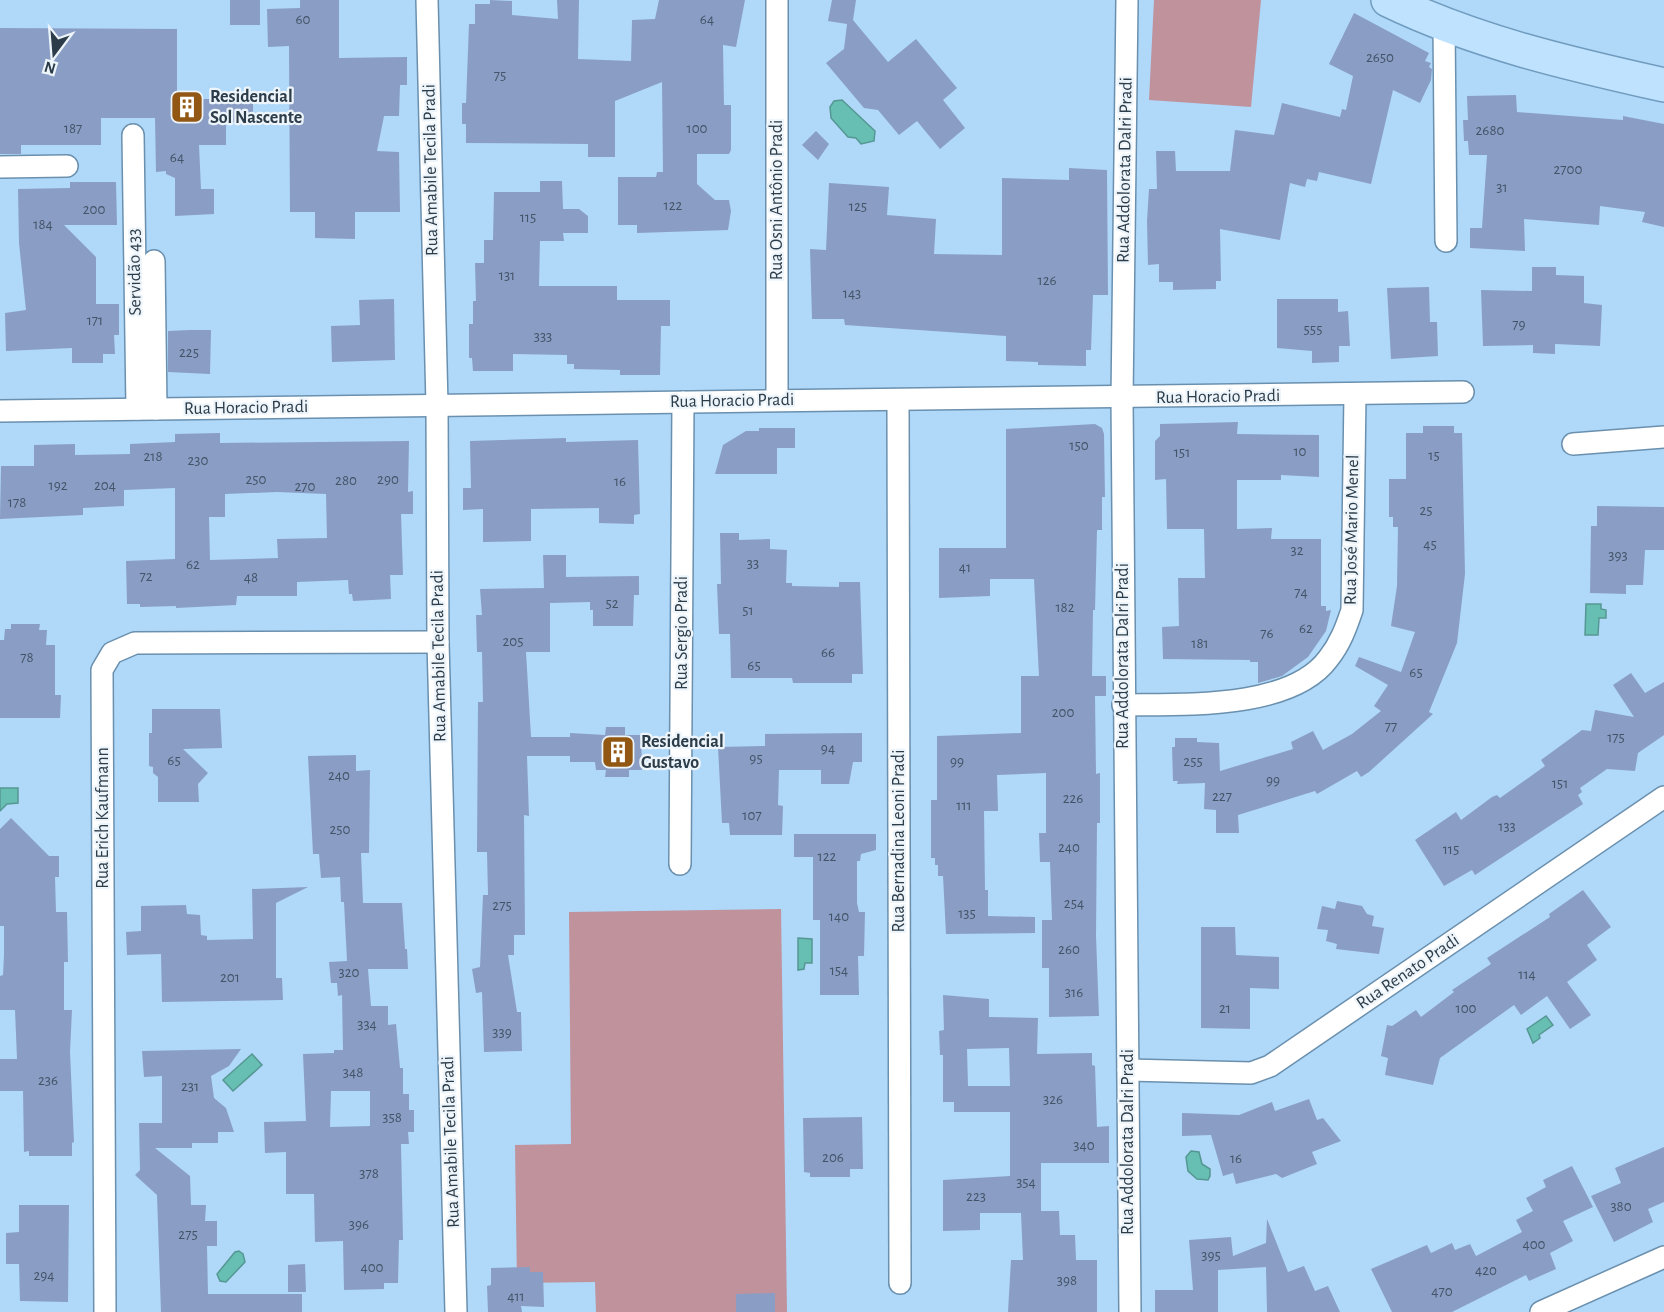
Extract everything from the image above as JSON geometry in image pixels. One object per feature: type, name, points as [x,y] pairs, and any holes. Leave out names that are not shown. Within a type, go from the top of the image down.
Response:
[{"type":"main road","points":[[1388,0],[1444,24],[1540,57],[1664,85]]},
{"type":"street","name":"Rua Amabile Tecila Pradi","points":[[427,0],[437,405],[438,642],[456,1312]]},
{"type":"street","name":"Rua Osni Antônio Pradi","points":[[777,0],[777,400]]},
{"type":"street","name":"Rua Addolorata Dalri Pradi","points":[[1127,0],[1122,399],[1130,1312]]},
{"type":"street","points":[[1444,24],[1446,241]]},
{"type":"street","name":"Servidão 433","points":[[133,135],[147,409]]},
{"type":"street","points":[[0,167],[67,166]]},
{"type":"street","points":[[147,409],[154,261]]},
{"type":"street","name":"Rua Horacio Pradi","points":[[0,411],[777,400],[1122,399],[1463,392]]},
{"type":"street","name":"Rua José Mario Menel","points":[[1123,705],[1222,703],[1265,696],[1304,680],[1327,661],[1345,633],[1352,609],[1355,394]]},
{"type":"street","name":"Rua Bernadina Leoni Pradi","points":[[898,400],[900,1283]]},
{"type":"street","name":"Rua Sergio Pradi","points":[[680,864],[683,402]]},
{"type":"street","points":[[1573,444],[1664,437]]},
{"type":"street","name":"Rua Erich Kaufmann","points":[[105,1312],[102,670],[112,653],[135,644],[438,642]]},
{"type":"street","name":"Rua Renato Pradi","points":[[1128,1070],[1251,1073],[1270,1066],[1664,796]]},
{"type":"street","points":[[1541,1312],[1664,1257]]},
{"type":"shaded area","points":[[1154,0],[1261,0],[1251,107],[1149,100]]},
{"type":"shaded area","points":[[842,100],[875,131],[874,141],[861,144],[856,138],[848,137],[831,118],[830,107],[834,101]]},
{"type":"shaded area","points":[[1586,604],[1601,604],[1601,609],[1606,610],[1606,618],[1599,618],[1598,635],[1585,635]]},
{"type":"shaded area","points":[[0,788],[18,788],[18,803],[7,804],[0,811]]},
{"type":"shaded area","points":[[781,909],[787,1312],[596,1312],[595,1282],[517,1283],[515,1145],[571,1144],[569,912]]},
{"type":"shaded area","points":[[798,938],[812,939],[812,963],[805,963],[804,969],[798,970]]},
{"type":"shaded area","points":[[1546,1016],[1553,1025],[1539,1035],[1540,1038],[1533,1043],[1527,1029]]},
{"type":"shaded area","points":[[252,1054],[262,1065],[233,1091],[223,1080]]},
{"type":"shaded area","points":[[1191,1151],[1199,1152],[1202,1164],[1210,1169],[1208,1180],[1197,1179],[1188,1171],[1186,1157]]},
{"type":"shaded area","points":[[239,1251],[243,1254],[245,1262],[226,1282],[220,1281],[217,1274],[235,1252]]},
{"type":"building","points":[[230,0],[260,0],[260,25],[230,25]]},
{"type":"building","points":[[300,0],[339,0],[339,58],[407,57],[407,85],[400,85],[399,116],[384,116],[377,151],[399,152],[400,212],[355,212],[355,239],[315,238],[315,212],[290,212],[289,46],[268,47],[267,9],[300,8]]},
{"type":"building","points":[[490,0],[512,1],[512,15],[558,19],[557,0],[579,0],[578,59],[631,61],[632,20],[655,19],[659,0],[745,0],[736,47],[723,45],[724,105],[731,105],[731,150],[729,154],[697,154],[697,184],[715,200],[729,200],[731,211],[728,230],[637,233],[637,225],[618,225],[618,177],[656,177],[657,172],[663,172],[662,82],[615,101],[615,157],[588,157],[588,144],[466,143],[466,124],[462,124],[462,103],[466,103],[469,24],[475,24],[475,4],[490,4]]},
{"type":"building","points":[[832,0],[856,0],[853,20],[888,62],[916,39],[957,88],[943,100],[965,128],[940,149],[917,121],[899,135],[878,110],[864,108],[826,63],[844,49],[847,24],[828,21]]},
{"type":"building","points":[[1354,13],[1429,53],[1425,61],[1431,63],[1429,67],[1432,69],[1431,80],[1420,103],[1393,90],[1371,184],[1319,172],[1317,181],[1307,179],[1305,187],[1290,183],[1280,240],[1220,229],[1221,281],[1216,281],[1216,289],[1173,290],[1173,282],[1159,282],[1159,264],[1148,265],[1149,189],[1157,189],[1156,151],[1175,151],[1176,171],[1230,171],[1235,130],[1274,135],[1282,103],[1340,117],[1342,109],[1346,110],[1353,76],[1329,64]]},
{"type":"building","points":[[0,28],[177,29],[177,94],[191,93],[191,99],[253,99],[253,119],[246,119],[246,123],[226,122],[226,145],[199,145],[201,189],[214,189],[214,214],[175,216],[175,178],[166,174],[166,171],[156,172],[155,118],[101,118],[101,145],[21,145],[21,154],[0,154]]},
{"type":"building","points":[[1516,95],[1517,112],[1623,120],[1623,116],[1664,124],[1664,227],[1642,222],[1645,212],[1600,206],[1599,225],[1524,219],[1525,251],[1470,248],[1470,228],[1482,228],[1487,155],[1469,155],[1468,141],[1464,141],[1463,120],[1468,120],[1467,96]]},
{"type":"building","points":[[816,131],[829,144],[818,160],[802,145]]},
{"type":"building","points":[[1069,168],[1107,170],[1108,295],[1093,295],[1091,350],[1086,350],[1086,366],[1038,365],[1038,362],[1006,361],[1006,336],[845,325],[844,319],[812,319],[810,249],[826,250],[829,183],[889,187],[887,215],[936,219],[934,254],[1002,255],[1002,178],[1069,180]]},
{"type":"building","points":[[540,181],[562,181],[563,209],[579,209],[588,216],[588,233],[563,233],[564,241],[540,241],[539,286],[617,286],[617,300],[670,300],[670,326],[661,326],[660,375],[620,375],[620,370],[574,369],[574,364],[567,364],[567,355],[513,354],[513,371],[473,371],[472,358],[469,358],[469,324],[473,324],[473,301],[476,301],[475,263],[484,263],[484,240],[493,240],[494,192],[540,192]]},
{"type":"building","points":[[70,182],[116,182],[117,225],[64,225],[96,257],[96,304],[119,304],[119,335],[114,335],[115,354],[103,354],[103,363],[72,363],[72,348],[6,351],[5,313],[26,310],[19,243],[18,189],[70,188]]},
{"type":"building","points":[[1532,267],[1556,267],[1556,275],[1584,276],[1584,303],[1602,305],[1600,346],[1555,344],[1555,354],[1533,353],[1533,345],[1483,346],[1481,290],[1532,291]]},
{"type":"building","points":[[1429,287],[1430,322],[1437,322],[1438,356],[1391,359],[1387,288]]},
{"type":"building","points":[[394,299],[395,360],[332,362],[331,326],[360,325],[359,300]]},
{"type":"building","points":[[1277,299],[1338,299],[1338,312],[1348,311],[1350,346],[1339,346],[1339,362],[1312,363],[1312,351],[1277,348]]},
{"type":"building","points":[[211,330],[210,374],[168,372],[168,331]]},
{"type":"building","points":[[1238,422],[1237,434],[1319,435],[1319,477],[1281,475],[1281,480],[1237,480],[1237,529],[1272,528],[1271,539],[1321,539],[1321,606],[1326,606],[1326,611],[1331,610],[1326,631],[1308,657],[1282,676],[1258,683],[1258,662],[1163,659],[1162,627],[1179,626],[1178,578],[1205,578],[1204,529],[1167,529],[1166,479],[1155,480],[1155,441],[1160,436],[1160,424]]},
{"type":"building","points":[[1095,424],[1102,428],[1104,434],[1105,497],[1102,497],[1102,530],[1097,530],[1092,676],[1106,676],[1106,696],[1095,696],[1096,774],[1100,773],[1096,936],[1099,1016],[1049,1017],[1049,968],[1042,968],[1042,920],[1052,920],[1050,862],[1040,862],[1039,833],[1046,833],[1046,773],[997,775],[998,811],[984,811],[985,890],[988,890],[988,916],[1035,917],[1035,933],[946,934],[943,876],[938,876],[938,865],[935,865],[935,858],[931,858],[931,800],[937,800],[937,736],[1021,733],[1021,676],[1039,676],[1034,579],[990,579],[990,596],[939,598],[939,548],[1006,548],[1006,429]]},
{"type":"building","points":[[1423,426],[1454,426],[1454,433],[1462,433],[1465,574],[1457,643],[1429,712],[1433,714],[1361,777],[1357,771],[1317,794],[1315,791],[1238,815],[1239,833],[1216,833],[1216,810],[1204,809],[1205,783],[1177,784],[1178,781],[1173,781],[1172,747],[1175,747],[1175,738],[1197,738],[1197,742],[1219,743],[1220,771],[1293,749],[1291,742],[1313,731],[1323,750],[1352,734],[1381,711],[1374,706],[1388,685],[1355,666],[1359,657],[1401,672],[1415,632],[1391,626],[1397,586],[1398,527],[1393,527],[1393,517],[1389,517],[1389,479],[1406,479],[1406,433],[1423,433]]},
{"type":"building","points":[[759,428],[795,428],[795,448],[777,448],[777,474],[715,474],[723,445],[746,431],[759,431]]},
{"type":"building","points":[[220,433],[220,443],[409,441],[408,492],[413,491],[413,514],[401,514],[403,575],[390,575],[391,599],[353,601],[352,594],[349,594],[348,580],[297,582],[297,596],[237,596],[236,605],[176,608],[176,606],[140,607],[140,604],[127,604],[126,561],[175,559],[175,488],[124,490],[124,506],[83,508],[83,515],[0,519],[1,466],[34,466],[34,445],[75,444],[75,455],[130,454],[130,444],[175,442],[175,434]],"holes":[[[277,492],[326,494],[327,538],[277,539],[278,558],[210,560],[209,517],[225,517],[225,494]]]},
{"type":"building","points":[[566,438],[566,442],[638,440],[640,514],[634,515],[634,524],[599,523],[599,508],[531,509],[531,541],[483,542],[483,509],[463,510],[463,488],[471,488],[470,441]]},
{"type":"building","points":[[1597,506],[1664,507],[1664,550],[1645,550],[1643,585],[1626,585],[1626,594],[1590,593],[1591,526],[1597,526]]},
{"type":"building","points":[[720,533],[739,533],[739,540],[770,539],[770,549],[787,550],[786,583],[792,583],[792,586],[839,587],[839,582],[860,582],[863,674],[852,674],[852,683],[793,683],[792,678],[731,678],[730,634],[719,634],[717,584],[721,584]]},
{"type":"building","points":[[543,555],[566,555],[566,577],[639,576],[639,595],[634,595],[633,626],[593,626],[593,610],[590,610],[590,602],[550,603],[550,652],[526,652],[531,737],[570,737],[570,733],[605,735],[606,727],[625,727],[625,735],[641,735],[642,770],[629,770],[629,777],[605,777],[606,770],[596,770],[595,762],[570,762],[570,756],[527,756],[529,816],[524,815],[525,935],[514,935],[514,955],[508,955],[517,1012],[521,1012],[522,1051],[484,1052],[482,992],[476,993],[472,969],[480,967],[483,895],[488,895],[487,852],[477,852],[478,702],[483,702],[482,652],[477,652],[476,615],[482,615],[480,589],[544,588]]},
{"type":"building","points":[[11,624],[40,624],[39,630],[47,630],[46,645],[55,645],[55,695],[61,695],[60,718],[0,718],[0,640],[4,640],[5,629],[11,629]]},
{"type":"building","points":[[1631,673],[1645,693],[1664,682],[1664,735],[1638,753],[1635,771],[1607,769],[1580,788],[1582,792],[1578,795],[1583,804],[1475,875],[1472,870],[1444,886],[1415,840],[1456,812],[1461,820],[1492,797],[1497,795],[1500,798],[1545,766],[1541,760],[1582,730],[1591,731],[1595,710],[1634,717],[1613,685]]},
{"type":"building","points":[[152,709],[220,709],[222,748],[183,749],[208,773],[198,784],[199,802],[158,802],[158,777],[153,773],[153,767],[149,766]]},
{"type":"building","points":[[862,733],[862,762],[853,762],[849,784],[821,784],[821,770],[779,770],[778,805],[783,806],[782,835],[730,835],[729,823],[722,823],[718,747],[765,746],[765,734]]},
{"type":"building","points":[[356,755],[356,771],[370,770],[369,853],[361,853],[363,903],[402,903],[408,969],[368,969],[371,1006],[388,1006],[388,1025],[396,1024],[400,1068],[403,1068],[403,1094],[409,1094],[409,1110],[414,1110],[414,1132],[408,1132],[409,1144],[401,1144],[403,1240],[399,1240],[398,1283],[384,1283],[384,1289],[344,1290],[343,1241],[315,1242],[314,1194],[286,1194],[286,1152],[265,1153],[264,1122],[306,1121],[303,1054],[334,1053],[334,1050],[343,1050],[342,995],[338,996],[337,983],[331,983],[329,962],[347,961],[344,902],[341,902],[340,877],[321,878],[319,854],[313,854],[308,756]],"holes":[[[331,1091],[370,1091],[370,1126],[330,1127]]]},
{"type":"building","points":[[11,818],[49,856],[59,856],[59,877],[55,877],[56,912],[67,912],[68,962],[64,962],[64,1010],[72,1010],[70,1052],[74,1142],[72,1143],[72,1156],[29,1156],[29,1151],[24,1152],[23,1091],[0,1091],[0,1059],[17,1059],[15,1010],[0,1010],[4,926],[0,926],[0,829]]},
{"type":"building","points":[[794,834],[876,834],[876,850],[861,854],[860,861],[857,861],[857,903],[859,912],[865,912],[864,956],[858,956],[859,995],[820,995],[820,920],[813,920],[813,857],[794,857]]},
{"type":"building","points":[[308,887],[276,903],[276,978],[282,978],[283,1000],[162,1002],[161,954],[127,955],[126,932],[141,931],[141,906],[186,905],[187,914],[200,915],[201,935],[207,936],[207,940],[253,939],[252,889]]},
{"type":"building","points":[[1583,890],[1611,927],[1587,945],[1597,960],[1567,982],[1591,1015],[1570,1029],[1547,996],[1521,1015],[1514,1005],[1440,1058],[1433,1085],[1385,1075],[1388,1058],[1381,1056],[1387,1025],[1392,1026],[1416,1010],[1421,1017],[1454,992],[1452,990],[1491,964],[1487,958],[1550,917],[1549,914]]},
{"type":"building","points":[[1337,901],[1362,906],[1367,914],[1374,916],[1372,926],[1384,928],[1379,954],[1336,949],[1337,944],[1326,941],[1328,930],[1317,929],[1322,906],[1335,909]]},
{"type":"building","points":[[1201,927],[1235,927],[1236,955],[1279,957],[1279,989],[1250,988],[1250,1029],[1201,1028]]},
{"type":"building","points":[[943,995],[989,999],[989,1017],[1038,1018],[1037,1054],[1092,1053],[1092,1065],[1095,1066],[1097,1127],[1109,1126],[1109,1163],[1041,1163],[1041,1211],[1059,1211],[1060,1235],[1075,1235],[1076,1260],[1097,1260],[1097,1312],[1008,1312],[1011,1260],[1023,1260],[1021,1213],[980,1213],[980,1230],[943,1231],[943,1180],[1010,1176],[1010,1112],[954,1112],[954,1102],[943,1102],[943,1055],[940,1055],[939,1031],[944,1030]],"holes":[[[1009,1048],[1010,1086],[968,1086],[967,1049]]]},
{"type":"building","points":[[241,1049],[229,1066],[211,1076],[214,1098],[226,1108],[234,1132],[218,1132],[218,1143],[192,1143],[192,1148],[155,1148],[190,1176],[191,1205],[206,1205],[205,1221],[217,1221],[217,1246],[207,1246],[208,1294],[302,1294],[302,1312],[161,1312],[157,1195],[135,1175],[140,1170],[139,1123],[162,1123],[162,1076],[144,1077],[142,1051]]},
{"type":"building","points":[[1309,1099],[1317,1120],[1323,1118],[1341,1141],[1312,1152],[1317,1164],[1282,1178],[1276,1174],[1236,1184],[1233,1173],[1223,1176],[1211,1135],[1182,1136],[1182,1113],[1239,1115],[1272,1102],[1275,1111]]},
{"type":"building","points":[[862,1117],[863,1169],[850,1169],[850,1177],[810,1177],[810,1173],[804,1172],[803,1118]]},
{"type":"building","points":[[1664,1147],[1664,1202],[1648,1209],[1653,1222],[1614,1242],[1591,1196],[1621,1183],[1615,1168]]},
{"type":"building","points":[[1572,1166],[1593,1207],[1563,1221],[1573,1241],[1550,1253],[1556,1269],[1529,1281],[1526,1275],[1452,1312],[1392,1312],[1371,1269],[1427,1245],[1431,1253],[1452,1243],[1455,1250],[1470,1244],[1476,1256],[1522,1232],[1516,1220],[1533,1211],[1526,1198],[1546,1187],[1543,1180]]},
{"type":"building","points":[[19,1205],[69,1205],[68,1302],[20,1301],[19,1264],[6,1264],[6,1233],[19,1232]]},
{"type":"building","points":[[1267,1219],[1288,1272],[1304,1266],[1315,1291],[1328,1286],[1340,1312],[1267,1312],[1266,1267],[1218,1270],[1218,1312],[1155,1312],[1155,1290],[1193,1290],[1189,1240],[1231,1237],[1233,1256],[1266,1243]]},
{"type":"building","points":[[305,1264],[306,1292],[288,1292],[288,1265]]},
{"type":"building","points":[[530,1267],[530,1272],[543,1272],[544,1307],[521,1306],[522,1312],[488,1312],[487,1286],[491,1285],[491,1268]]},
{"type":"building","points":[[775,1293],[775,1312],[736,1312],[736,1294]]},
{"type":"place","name":"Residencial Sol Nascente","points":[[187,107]]},
{"type":"place","name":"Residencial Gustavo","points":[[618,752]]}]
